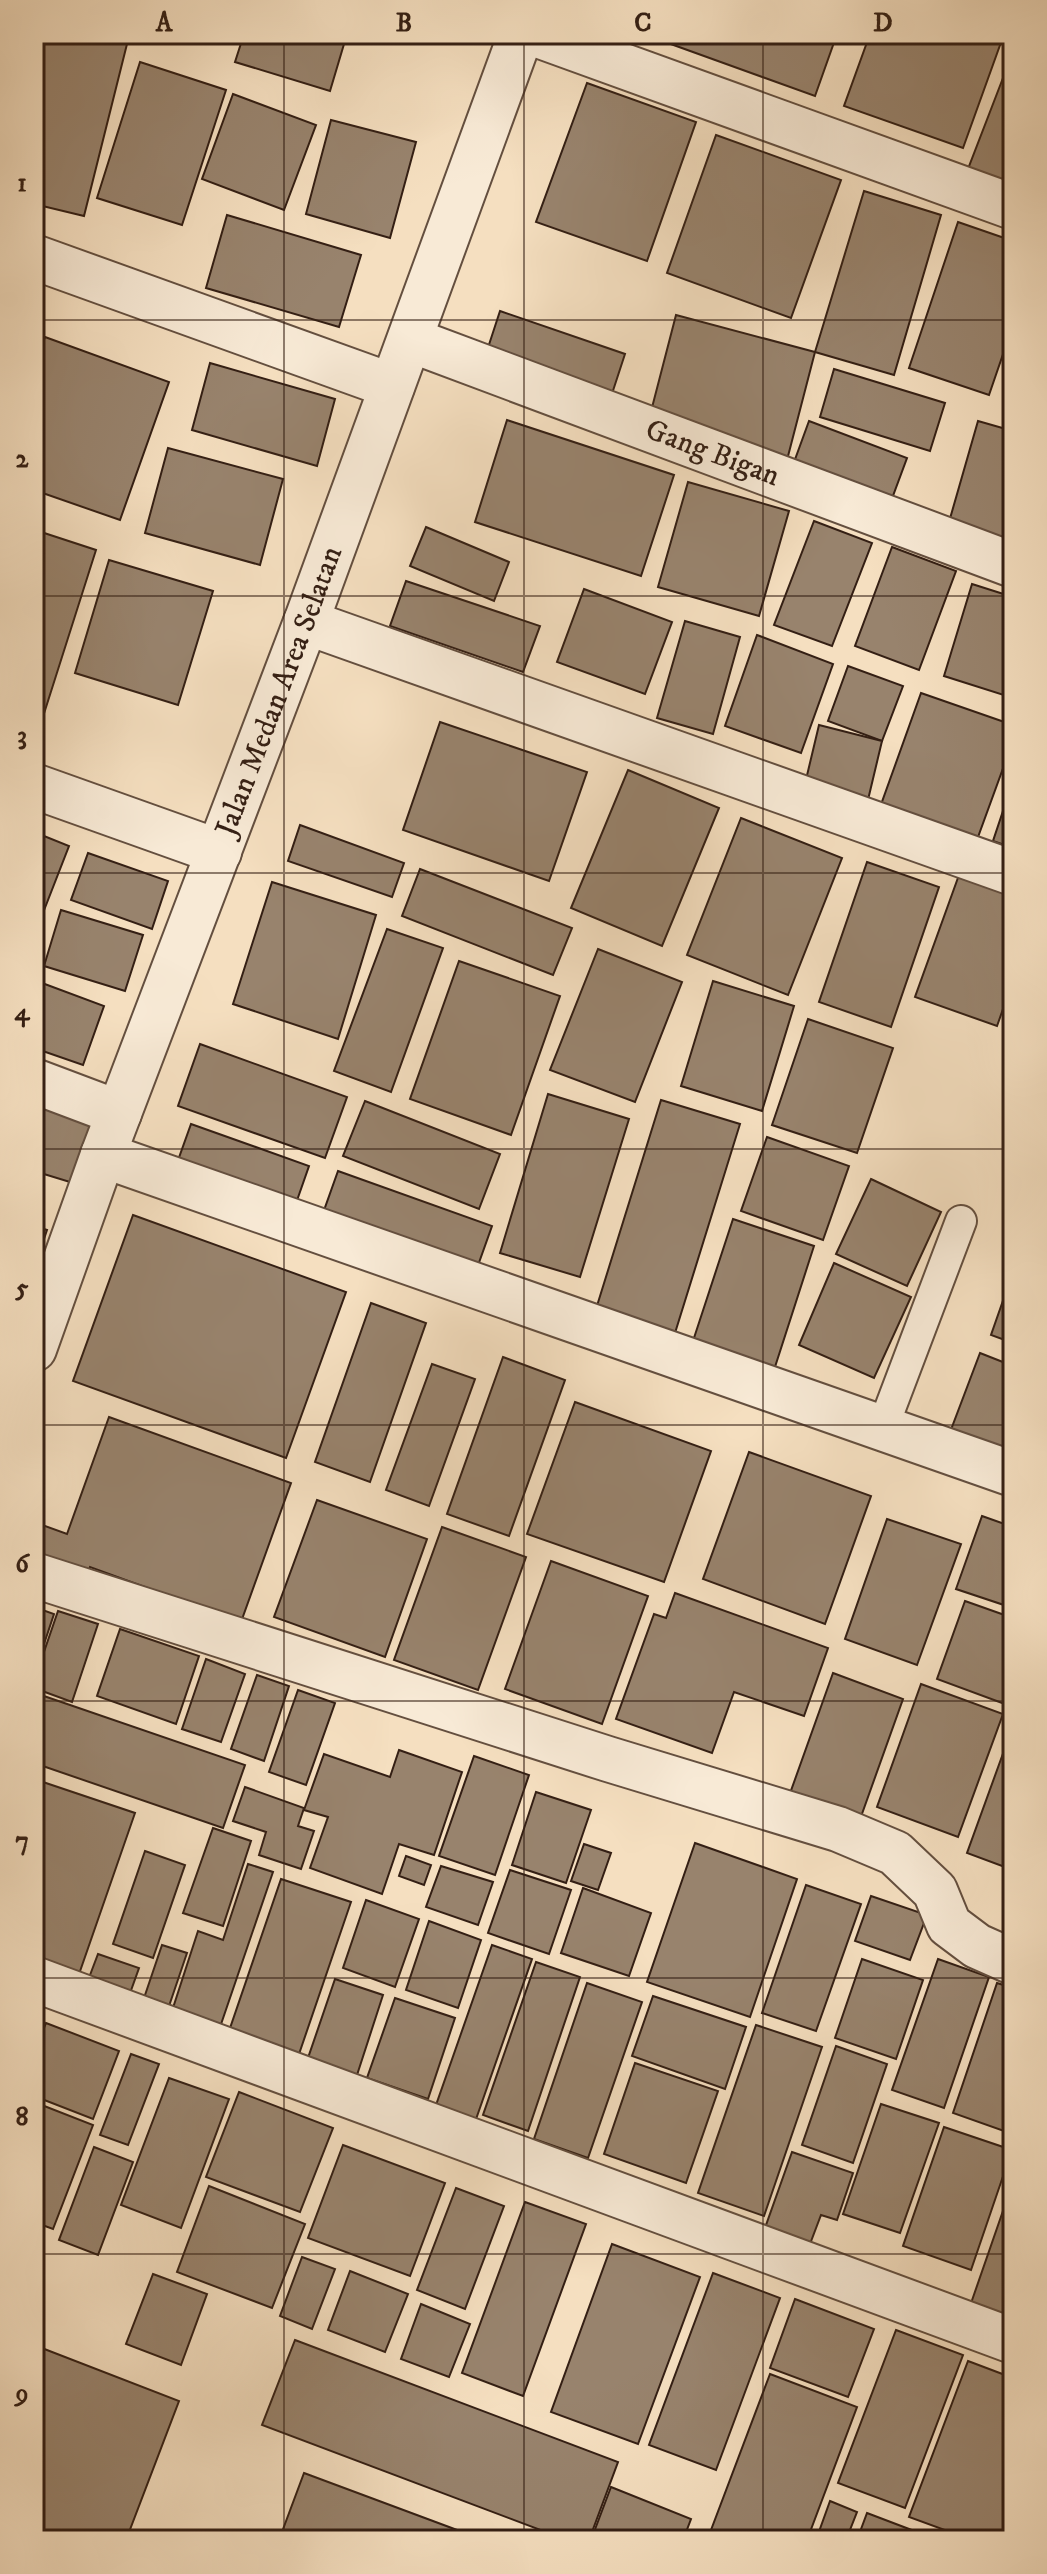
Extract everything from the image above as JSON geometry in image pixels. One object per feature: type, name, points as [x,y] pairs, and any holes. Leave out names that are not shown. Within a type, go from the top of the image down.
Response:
[{"type":"street","name":"Jalan Medan Area Selatan","points":[[34,1349],[103,1155],[411,340],[521,34]]},
{"type":"street","points":[[535,34],[1013,207]]},
{"type":"street","points":[[34,257],[392,386]]},
{"type":"street","name":"Gang Bigan","points":[[411,340],[1013,565]]},
{"type":"street","points":[[306,622],[1013,873]]},
{"type":"street","points":[[34,786],[219,852]]},
{"type":"street","points":[[34,1081],[119,1113]]},
{"type":"street","points":[[103,1155],[1013,1474]]},
{"type":"street","points":[[34,1575],[608,1759],[838,1829],[895,1853],[935,1891],[949,1925],[977,1946],[1013,1962]]},
{"type":"street","points":[[34,1979],[1013,2341]]},
{"type":"lane","points":[[883,1427],[961,1221]]},
{"type":"building","points":[[47,34],[102,34],[128,40],[84,216],[34,204],[34,85]]},
{"type":"building","points":[[244,34],[347,34],[330,91],[235,62]]},
{"type":"building","points":[[643,34],[837,34],[815,96]]},
{"type":"building","points":[[870,34],[1004,34],[963,148],[844,106]]},
{"type":"building","points":[[1013,52],[1013,187],[968,169]]},
{"type":"building","points":[[140,62],[226,90],[182,225],[97,198]]},
{"type":"building","points":[[587,83],[696,122],[647,261],[536,222]]},
{"type":"building","points":[[233,94],[316,125],[284,210],[202,179]]},
{"type":"building","points":[[331,120],[416,142],[390,238],[306,214]]},
{"type":"building","points":[[716,135],[841,180],[791,318],[667,273]]},
{"type":"building","points":[[864,191],[941,215],[894,375],[815,352]]},
{"type":"building","points":[[227,215],[361,255],[339,327],[206,288]]},
{"type":"building","points":[[958,222],[1013,241],[1013,325],[989,395],[909,368]]},
{"type":"building","points":[[500,311],[625,354],[607,409],[482,366]]},
{"type":"building","points":[[676,315],[815,352],[787,460],[648,423]]},
{"type":"building","points":[[45,337],[169,382],[120,520],[34,490],[34,368]]},
{"type":"building","points":[[210,363],[335,399],[317,466],[192,430]]},
{"type":"building","points":[[834,369],[945,403],[930,451],[820,417]]},
{"type":"building","points":[[507,420],[674,475],[641,576],[475,522]]},
{"type":"building","points":[[809,421],[907,458],[887,512],[789,476]]},
{"type":"building","points":[[978,421],[1013,431],[1013,556],[945,536]]},
{"type":"building","points":[[168,448],[283,479],[260,565],[145,533]]},
{"type":"building","points":[[688,482],[789,511],[759,616],[658,587]]},
{"type":"building","points":[[814,521],[872,543],[832,646],[774,625]]},
{"type":"building","points":[[426,527],[509,562],[494,601],[410,566]]},
{"type":"building","points":[[34,532],[96,550],[34,745]]},
{"type":"building","points":[[892,547],[956,571],[919,670],[855,646]]},
{"type":"building","points":[[109,560],[213,591],[178,705],[75,673]]},
{"type":"building","points":[[406,581],[540,626],[523,672],[390,626]]},
{"type":"building","points":[[972,584],[1013,597],[1013,698],[944,676]]},
{"type":"building","points":[[584,589],[672,622],[645,694],[557,662]]},
{"type":"building","points":[[685,621],[740,637],[713,734],[657,718]]},
{"type":"building","points":[[757,635],[833,664],[801,753],[725,726]]},
{"type":"building","points":[[848,666],[903,686],[882,741],[828,721]]},
{"type":"building","points":[[921,693],[1013,725],[1013,741],[974,848],[878,813]]},
{"type":"building","points":[[440,722],[587,772],[549,881],[403,830]]},
{"type":"building","points":[[819,725],[882,741],[867,804],[804,788]]},
{"type":"building","points":[[628,770],[719,808],[662,946],[571,908]]},
{"type":"building","points":[[1013,781],[1013,848],[993,841]]},
{"type":"building","points":[[741,818],[842,858],[788,995],[687,955]]},
{"type":"building","points":[[300,825],[404,863],[392,897],[288,861]]},
{"type":"building","points":[[34,832],[69,846],[34,936]]},
{"type":"building","points":[[88,853],[168,881],[152,929],[71,900]]},
{"type":"building","points":[[867,862],[939,887],[891,1027],[819,1002]]},
{"type":"building","points":[[420,869],[572,928],[553,975],[402,916]]},
{"type":"building","points":[[959,875],[1013,894],[1013,981],[997,1026],[915,997]]},
{"type":"building","points":[[272,882],[376,915],[338,1039],[233,1004]]},
{"type":"building","points":[[61,910],[143,935],[125,991],[44,966]]},
{"type":"building","points":[[387,929],[443,948],[391,1092],[334,1071]]},
{"type":"building","points":[[598,949],[682,982],[635,1102],[550,1070]]},
{"type":"building","points":[[459,961],[560,996],[511,1135],[410,1099]]},
{"type":"building","points":[[34,980],[104,1006],[83,1065],[34,1048]]},
{"type":"building","points":[[713,981],[794,1006],[762,1111],[681,1086]]},
{"type":"building","points":[[808,1019],[893,1048],[857,1153],[772,1125]]},
{"type":"building","points":[[200,1044],[347,1097],[325,1158],[178,1106]]},
{"type":"building","points":[[34,1089],[106,1111],[83,1186],[34,1171]]},
{"type":"building","points":[[548,1094],[629,1119],[580,1277],[500,1253]]},
{"type":"building","points":[[661,1100],[740,1124],[675,1333],[596,1309]]},
{"type":"building","points":[[365,1101],[500,1154],[479,1209],[343,1156]]},
{"type":"building","points":[[191,1124],[309,1166],[294,1209],[176,1166]]},
{"type":"building","points":[[767,1137],[849,1166],[823,1240],[741,1211]]},
{"type":"building","points":[[338,1171],[492,1226],[476,1271],[322,1216]]},
{"type":"building","points":[[871,1179],[941,1212],[907,1286],[836,1254]]},
{"type":"building","points":[[133,1215],[346,1292],[286,1458],[73,1381]]},
{"type":"building","points":[[733,1219],[814,1246],[774,1370],[692,1344]]},
{"type":"building","points":[[34,1226],[47,1230],[34,1269]]},
{"type":"building","points":[[834,1263],[911,1297],[874,1378],[799,1345]]},
{"type":"building","points":[[1013,1272],[1013,1343],[991,1335]]},
{"type":"building","points":[[371,1303],[426,1323],[370,1482],[315,1462]]},
{"type":"building","points":[[980,1353],[1013,1366],[1013,1460],[949,1435]]},
{"type":"building","points":[[503,1357],[565,1380],[509,1536],[447,1514]]},
{"type":"building","points":[[432,1364],[475,1379],[429,1506],[386,1490]]},
{"type":"building","points":[[575,1402],[711,1451],[664,1582],[527,1534]]},
{"type":"building","points":[[109,1417],[291,1483],[241,1622],[90,1567],[83,1586],[34,1569],[34,1522],[67,1534]]},
{"type":"building","points":[[749,1452],[871,1496],[825,1624],[703,1579]]},
{"type":"building","points":[[317,1500],[427,1539],[385,1657],[274,1617]]},
{"type":"building","points":[[982,1516],[1013,1527],[1013,1608],[956,1589]]},
{"type":"building","points":[[887,1519],[961,1544],[917,1665],[845,1639]]},
{"type":"building","points":[[442,1527],[526,1557],[478,1690],[394,1660]]},
{"type":"building","points":[[551,1561],[648,1596],[602,1724],[505,1689]]},
{"type":"building","points":[[675,1593],[828,1648],[804,1716],[734,1692],[712,1753],[616,1719],[654,1614],[666,1618]]},
{"type":"building","points":[[965,1601],[1013,1618],[1013,1707],[937,1679]]},
{"type":"building","points":[[34,1607],[54,1614],[44,1644],[34,1640]]},
{"type":"building","points":[[58,1611],[98,1624],[72,1702],[34,1688]]},
{"type":"building","points":[[120,1629],[199,1656],[176,1724],[97,1696]]},
{"type":"building","points":[[206,1659],[245,1674],[221,1742],[182,1729]]},
{"type":"building","points":[[833,1673],[903,1699],[858,1825],[788,1799]]},
{"type":"building","points":[[257,1675],[289,1686],[264,1761],[231,1749]]},
{"type":"building","points":[[921,1684],[1003,1714],[958,1837],[877,1807]]},
{"type":"building","points":[[298,1690],[335,1703],[306,1785],[269,1772]]},
{"type":"building","points":[[38,1694],[245,1765],[223,1828],[34,1763],[34,1705]]},
{"type":"building","points":[[1005,1748],[1013,1751],[1013,1870],[967,1853]]},
{"type":"building","points":[[399,1750],[462,1772],[434,1855],[399,1844],[382,1894],[310,1868],[328,1817],[304,1810],[324,1754],[390,1777]]},
{"type":"building","points":[[474,1756],[529,1775],[495,1875],[439,1856]]},
{"type":"building","points":[[34,1779],[135,1813],[78,1977],[34,1963]]},
{"type":"building","points":[[245,1787],[304,1808],[298,1826],[314,1831],[301,1869],[259,1855],[266,1832],[233,1821]]},
{"type":"building","points":[[536,1792],[591,1810],[566,1883],[512,1865]]},
{"type":"building","points":[[213,1828],[251,1841],[223,1926],[183,1913]]},
{"type":"building","points":[[695,1843],[797,1879],[750,2017],[647,1982]]},
{"type":"building","points":[[584,1844],[611,1853],[598,1890],[571,1881]]},
{"type":"building","points":[[145,1851],[185,1865],[153,1958],[113,1944]]},
{"type":"building","points":[[406,1856],[431,1865],[424,1885],[399,1876]]},
{"type":"building","points":[[248,1864],[273,1872],[218,2033],[172,2011],[198,1931],[223,1940]]},
{"type":"building","points":[[441,1866],[493,1882],[478,1925],[426,1907]]},
{"type":"building","points":[[510,1870],[571,1890],[549,1954],[488,1933]]},
{"type":"building","points":[[281,1879],[351,1902],[298,2057],[228,2034]]},
{"type":"building","points":[[806,1885],[861,1904],[816,2031],[762,2013]]},
{"type":"building","points":[[583,1888],[651,1913],[629,1976],[561,1953]]},
{"type":"building","points":[[871,1896],[927,1915],[910,1960],[855,1941]]},
{"type":"building","points":[[366,1900],[419,1919],[395,1987],[343,1968]]},
{"type":"building","points":[[429,1921],[481,1940],[458,2008],[406,1990]]},
{"type":"building","points":[[162,1945],[187,1953],[168,2009],[143,2001]]},
{"type":"building","points":[[492,1945],[532,1959],[475,2122],[435,2108]]},
{"type":"building","points":[[98,1954],[139,1968],[129,1996],[87,1983]]},
{"type":"building","points":[[862,1959],[923,1980],[896,2059],[835,2038]]},
{"type":"building","points":[[938,1959],[989,1977],[944,2108],[892,2090]]},
{"type":"building","points":[[536,1962],[580,1977],[528,2131],[483,2115]]},
{"type":"building","points":[[335,1979],[383,1995],[357,2075],[308,2058]]},
{"type":"building","points":[[587,1983],[642,2002],[588,2158],[534,2139]]},
{"type":"building","points":[[997,1983],[1013,1988],[1013,2105],[1004,2131],[953,2113]]},
{"type":"building","points":[[653,1996],[746,2027],[725,2089],[632,2056]]},
{"type":"building","points":[[395,1998],[455,2018],[428,2099],[367,2078]]},
{"type":"building","points":[[46,2023],[119,2051],[93,2119],[34,2096],[34,2053]]},
{"type":"building","points":[[756,2025],[822,2047],[764,2216],[698,2193]]},
{"type":"building","points":[[836,2046],[887,2064],[853,2163],[802,2145]]},
{"type":"building","points":[[131,2054],[159,2064],[128,2145],[100,2135]]},
{"type":"building","points":[[635,2063],[718,2091],[686,2183],[604,2154]]},
{"type":"building","points":[[169,2078],[229,2099],[181,2228],[121,2205]]},
{"type":"building","points":[[239,2092],[333,2128],[300,2212],[206,2177]]},
{"type":"building","points":[[34,2102],[93,2125],[53,2229],[34,2222]]},
{"type":"building","points":[[881,2104],[939,2123],[900,2233],[843,2214]]},
{"type":"building","points":[[944,2127],[1012,2150],[971,2270],[903,2246]]},
{"type":"building","points":[[343,2145],[445,2183],[410,2276],[308,2238]]},
{"type":"building","points":[[94,2147],[133,2162],[98,2255],[59,2240]]},
{"type":"building","points":[[792,2152],[853,2173],[837,2220],[821,2215],[810,2244],[765,2228]]},
{"type":"building","points":[[1013,2182],[1013,2323],[969,2309]]},
{"type":"building","points":[[209,2186],[305,2224],[272,2308],[177,2272]]},
{"type":"building","points":[[456,2188],[504,2206],[465,2309],[417,2290]]},
{"type":"building","points":[[525,2202],[586,2224],[523,2396],[462,2373]]},
{"type":"building","points":[[612,2244],[700,2277],[638,2444],[551,2412]]},
{"type":"building","points":[[302,2257],[335,2269],[312,2329],[280,2316]]},
{"type":"building","points":[[350,2271],[408,2294],[385,2352],[328,2330]]},
{"type":"building","points":[[713,2273],[780,2298],[716,2470],[649,2445]]},
{"type":"building","points":[[153,2274],[207,2294],[181,2365],[126,2344]]},
{"type":"building","points":[[795,2299],[874,2329],[848,2397],[770,2368]]},
{"type":"building","points":[[421,2304],[470,2324],[449,2377],[401,2359]]},
{"type":"building","points":[[896,2330],[963,2355],[905,2508],[838,2483]]},
{"type":"building","points":[[295,2340],[618,2462],[589,2540],[567,2540],[262,2425]]},
{"type":"building","points":[[34,2345],[179,2401],[126,2540],[34,2540]]},
{"type":"building","points":[[968,2361],[1013,2378],[1013,2540],[972,2540],[909,2517]]},
{"type":"building","points":[[770,2374],[857,2407],[807,2540],[712,2540],[708,2538]]},
{"type":"building","points":[[304,2473],[484,2540],[279,2540]]},
{"type":"building","points":[[611,2487],[691,2519],[683,2540],[591,2540]]},
{"type":"building","points":[[830,2501],[857,2512],[846,2540],[816,2540]]},
{"type":"building","points":[[867,2513],[938,2540],[857,2540]]}]
